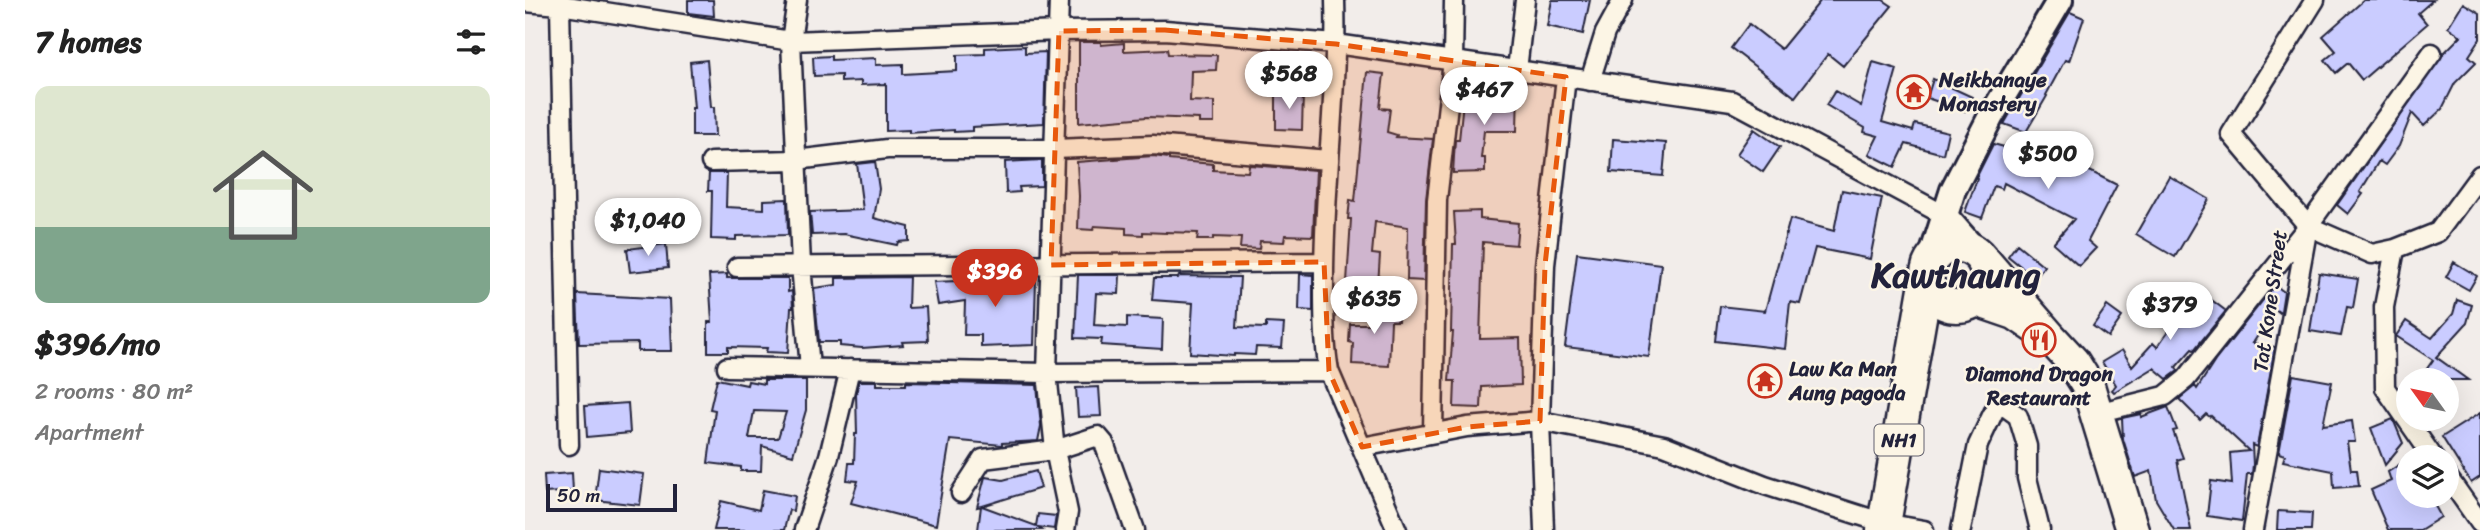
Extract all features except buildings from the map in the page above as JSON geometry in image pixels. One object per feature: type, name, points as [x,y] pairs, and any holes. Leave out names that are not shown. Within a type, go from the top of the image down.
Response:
[{"type":"highway","points":[[2049,336],[2015,313],[1968,303],[1940,302],[1933,295],[1927,272],[1932,259],[1949,247],[1970,248],[1982,258],[2073,362],[2088,386],[2132,530]]},
{"type":"highway","points":[[1913,350],[1939,321],[1968,303],[1987,283],[1988,272],[1982,258]]},
{"type":"highway","name":"NH1","points":[[1883,526],[1927,272]]},
{"type":"street","points":[[797,0],[792,41],[796,160],[800,265],[810,368]]},
{"type":"street","points":[[1059,0],[1047,373],[1055,450],[1069,512],[1065,530]]},
{"type":"street","points":[[1335,0],[1336,44],[1324,262],[1325,345],[1329,370],[1397,530]]},
{"type":"street","points":[[1433,432],[1437,200],[1453,61],[1454,0]]},
{"type":"street","points":[[1517,70],[1525,0]]},
{"type":"street","points":[[1590,80],[1605,33],[1623,0]]},
{"type":"street","points":[[1927,272],[1953,190],[1990,118],[2060,0]]},
{"type":"street","name":"Tat Kone Street","points":[[2253,530],[2308,226],[2231,134],[2315,0]]},
{"type":"street","points":[[525,2],[792,41],[1059,31],[1165,30],[1336,44],[1732,101],[1944,215],[1982,258]]},
{"type":"street","points":[[560,5],[569,445]]},
{"type":"street","points":[[2097,413],[2165,396],[2186,379],[2308,226],[2432,53]]},
{"type":"street","points":[[1544,530],[1540,421],[1545,265],[1566,77]]},
{"type":"street","points":[[711,162],[796,160],[887,149],[1055,149],[1153,145],[1328,160]]},
{"type":"street","points":[[2308,226],[2372,254],[2395,249],[2438,232],[2480,175]]},
{"type":"street","points":[[2395,249],[2384,307],[2385,388],[2425,445]]},
{"type":"street","points":[[737,267],[1324,262]]},
{"type":"street","points":[[727,367],[1047,373],[1329,370]]},
{"type":"street","points":[[804,530],[829,456],[850,369]]},
{"type":"street","points":[[1961,530],[1978,445],[1995,409],[2004,406],[2018,416],[2027,446],[2027,478],[2040,530]]},
{"type":"street","points":[[1362,447],[1433,432],[1540,421],[1664,445],[1765,485],[1883,526],[1924,530]]},
{"type":"street","points":[[961,493],[983,459],[1055,450],[1098,436],[1104,443],[1135,530]]},
{"type":"street","points":[[2459,493],[2480,523]]},
{"type":"highlighted area","points":[[1165,30],[1336,44],[1566,77],[1545,265],[1540,421],[1467,427],[1362,447],[1329,371],[1324,262],[1051,265],[1059,31]]},
{"type":"place","name":"Neikbanaye Monastery","points":[[1914,92]]},
{"type":"place","name":"Diamond Dragon Restaurant","points":[[2039,340]]},
{"type":"place","name":"Law Ka Man Aung pagoda","points":[[1765,381]]},
{"type":"district","name":"Kawthaung","points":[[1956,275]]}]
